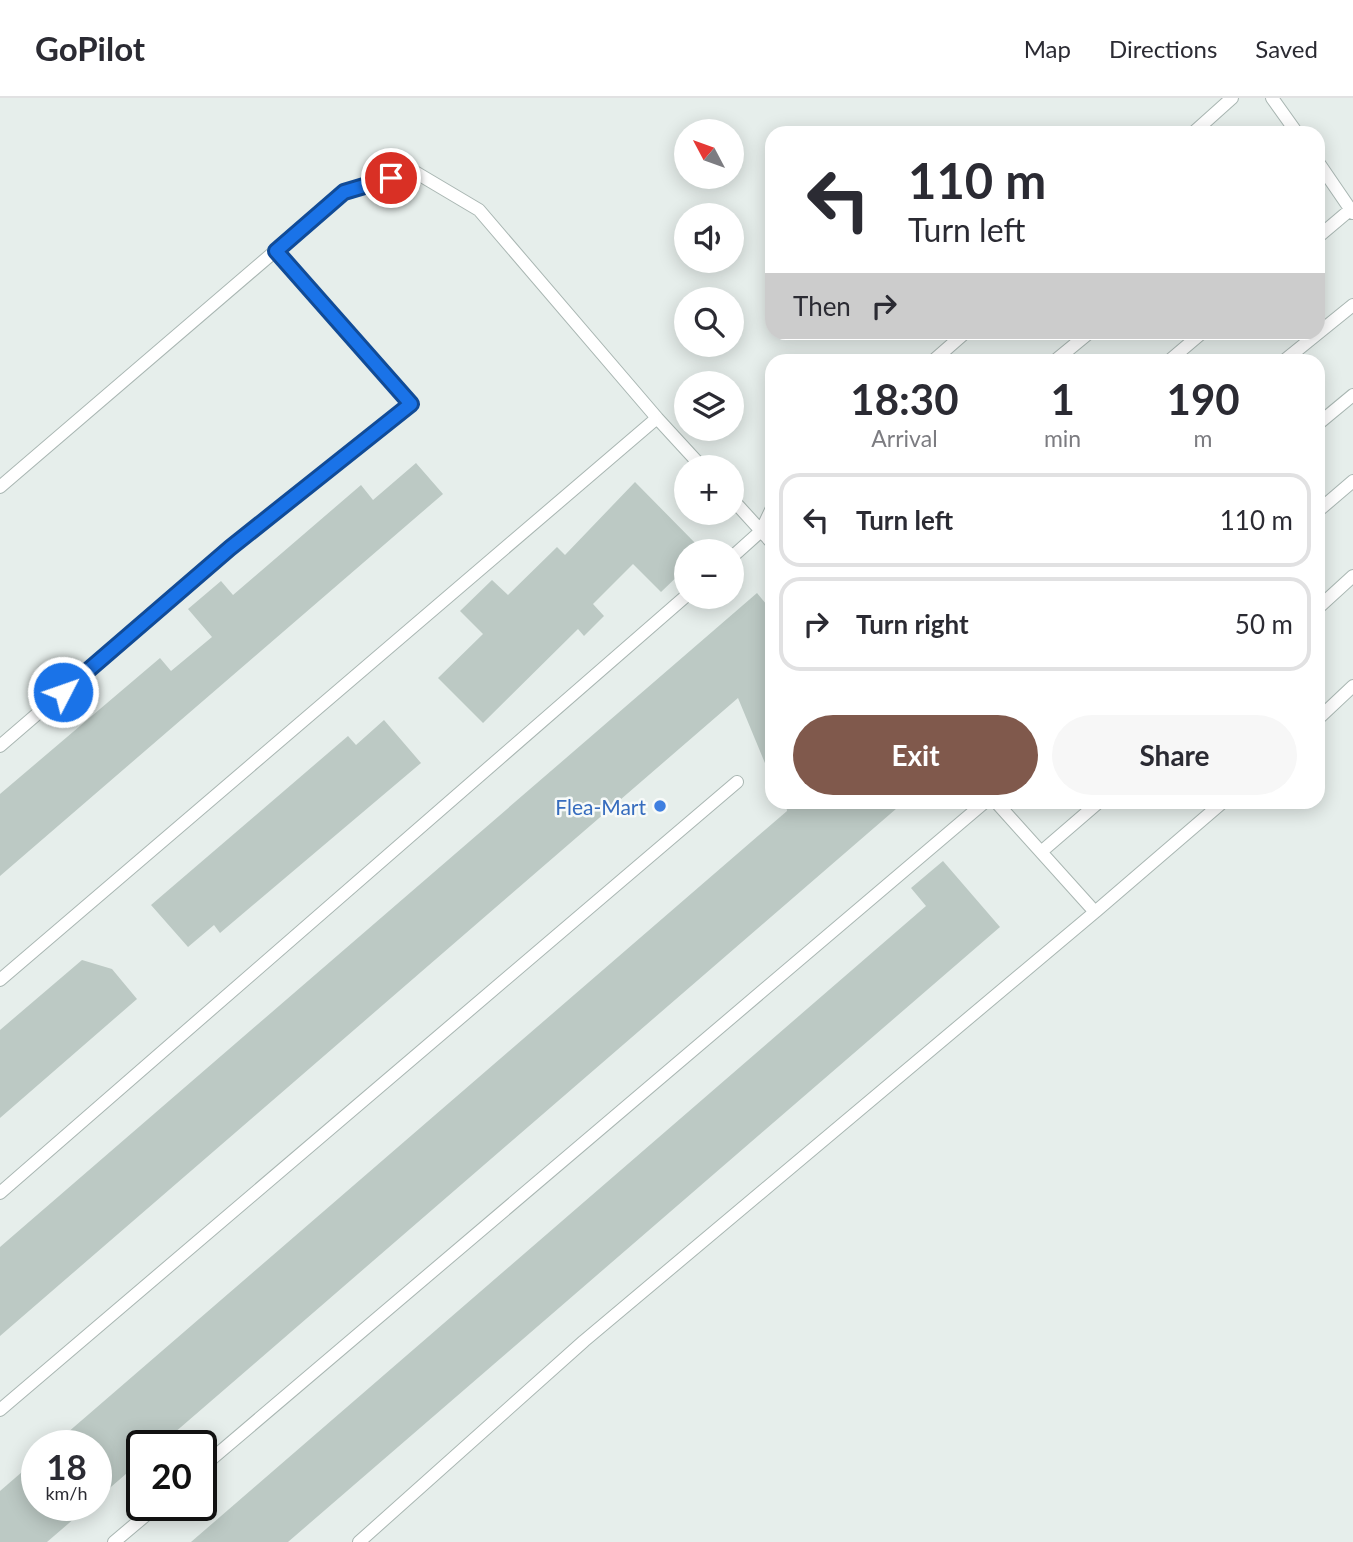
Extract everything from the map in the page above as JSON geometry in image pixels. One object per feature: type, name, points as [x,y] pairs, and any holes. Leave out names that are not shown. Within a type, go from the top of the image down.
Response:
[{"type":"lane","points":[[1201,126],[1233,98]]},
{"type":"lane","points":[[1272,98],[1292,126]]},
{"type":"lane","points":[[0,487],[344,192],[415,172],[479,210],[691,455]]},
{"type":"lane","points":[[1325,172],[1352,211],[1325,232]]},
{"type":"lane","points":[[0,746],[230,548],[411,404],[276,251]]},
{"type":"lane","points":[[1325,327],[1353,305]]},
{"type":"lane","points":[[941,354],[957,340]]},
{"type":"lane","points":[[1063,354],[1080,340]]},
{"type":"lane","points":[[1177,354],[1194,340]]},
{"type":"lane","points":[[1292,354],[1309,340]]},
{"type":"lane","points":[[1325,418],[1353,395]]},
{"type":"lane","points":[[0,980],[657,418]]},
{"type":"lane","points":[[1325,505],[1353,481]]},
{"type":"lane","points":[[744,512],[765,535]]},
{"type":"lane","points":[[744,546],[761,531],[765,523]]},
{"type":"lane","points":[[1325,602],[1353,576]]},
{"type":"lane","points":[[0,1193],[674,606]]},
{"type":"lane","points":[[1325,712],[1353,686]]},
{"type":"lane","points":[[0,1410],[737,782]]},
{"type":"lane","points":[[217,1454],[977,809]]},
{"type":"lane","points":[[1002,809],[1096,912]]},
{"type":"lane","points":[[1041,852],[1090,809]]},
{"type":"lane","points":[[359,1542],[584,1341],[1215,809]]},
{"type":"lane","points":[[114,1542],[139,1521]]},
{"type":"building","points":[[416,463],[443,494],[0,876],[0,794],[160,658],[171,671],[212,637],[188,609],[221,581],[233,595],[361,485],[373,500]]},
{"type":"building","points":[[635,482],[674,522],[674,525],[677,525],[691,539],[674,539],[674,580],[661,592],[633,564],[593,604],[604,616],[584,636],[578,629],[483,723],[438,678],[483,634],[460,611],[492,580],[508,595],[557,547],[565,555]]},
{"type":"building","points":[[757,593],[765,603],[765,763],[738,698],[0,1336],[0,1247],[738,609],[744,609],[744,604]]},
{"type":"building","points":[[384,720],[421,763],[220,933],[214,925],[188,947],[151,905],[348,736],[356,745]]},
{"type":"building","points":[[787,809],[896,809],[178,1430],[126,1430],[126,1474],[112,1486],[112,1430],[71,1430]]},
{"type":"building","points":[[943,861],[1000,927],[288,1542],[191,1542],[926,906],[911,888]]},
{"type":"building","points":[[82,960],[112,969],[137,999],[0,1118],[0,1030]]},
{"type":"building","points":[[21,1473],[21,1521],[71,1521],[47,1542],[0,1542],[0,1491]]},
{"type":"place","name":"Flea-Mart","points":[[660,806]]},
{"type":"route","points":[[63,692],[230,548],[411,404],[276,251],[344,192],[391,178]]}]
